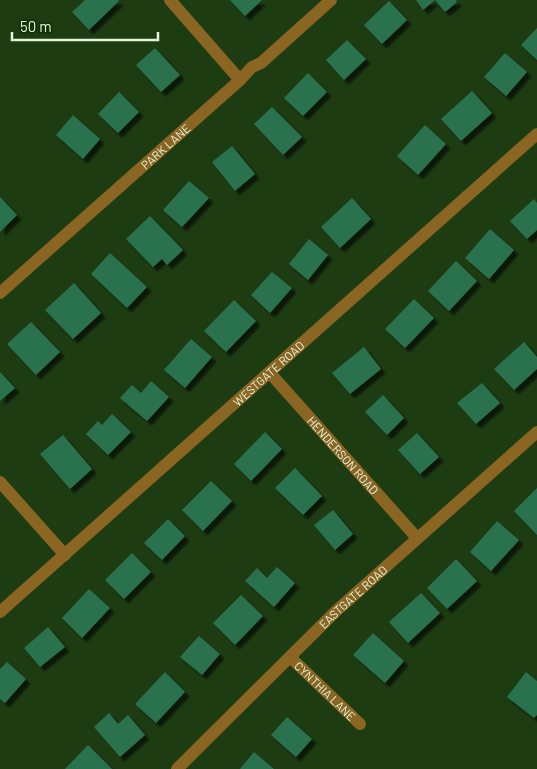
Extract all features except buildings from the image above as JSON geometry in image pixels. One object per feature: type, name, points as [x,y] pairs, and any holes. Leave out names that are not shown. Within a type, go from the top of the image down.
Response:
[{"type":"street","points":[[170,0],[240,80]]},
{"type":"street","name":"PARK LANE","points":[[0,293],[240,80],[252,67],[261,63],[331,0]]},
{"type":"street","name":"WESTGATE ROAD","points":[[0,612],[537,134]]},
{"type":"street","name":"HENDERSON ROAD","points":[[270,373],[417,538]]},
{"type":"street","name":"EASTGATE ROAD","points":[[177,769],[335,612],[537,432]]},
{"type":"street","points":[[0,482],[65,555]]},
{"type":"street","name":"CYNTHIA LANE","points":[[290,657],[360,724]]}]
